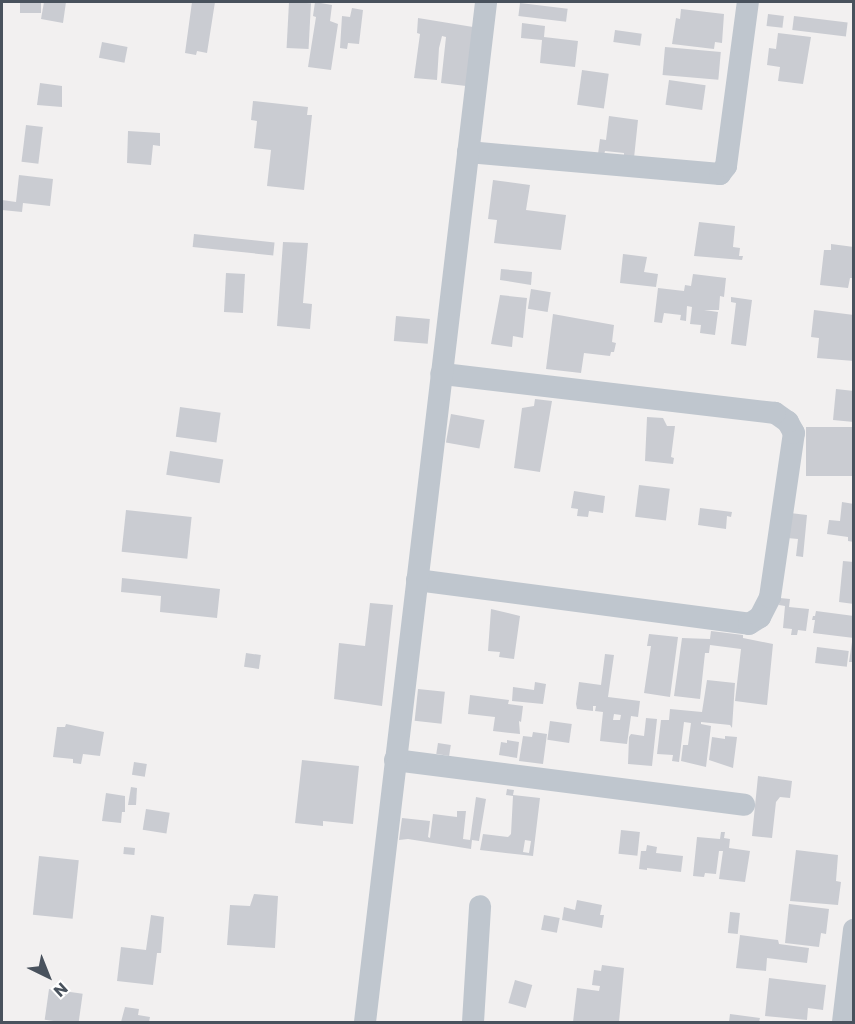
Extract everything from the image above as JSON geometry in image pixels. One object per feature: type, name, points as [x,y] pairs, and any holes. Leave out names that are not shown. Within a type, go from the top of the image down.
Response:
[{"type":"street","points":[[365,1023],[486,2]]},
{"type":"street","points":[[468,152],[720,174],[726,166],[748,2]]},
{"type":"street","points":[[417,580],[749,624],[760,617],[770,597],[794,433],[788,422],[775,413],[441,375]]},
{"type":"street","points":[[395,760],[744,805]]},
{"type":"street","points":[[473,1023],[480,906]]},
{"type":"street","points":[[843,1023],[854,930]]},
{"type":"building","points":[[20,2],[41,2],[41,13],[20,13]]},
{"type":"building","points":[[44,2],[66,2],[63,23],[41,19]]},
{"type":"building","points":[[192,2],[215,2],[207,53],[197,51],[196,55],[185,53]]},
{"type":"building","points":[[289,2],[311,3],[309,49],[287,48]]},
{"type":"building","points":[[315,2],[332,5],[330,21],[338,24],[331,70],[308,67],[316,17],[313,16]]},
{"type":"building","points":[[520,3],[568,9],[566,22],[518,16]]},
{"type":"building","points":[[352,8],[363,10],[359,44],[348,43],[347,49],[340,48],[342,16],[350,17]]},
{"type":"building","points":[[681,9],[724,14],[722,43],[715,42],[714,49],[672,44],[676,18],[680,19]]},
{"type":"building","points":[[768,14],[784,16],[782,28],[767,26]]},
{"type":"building","points":[[794,16],[848,23],[846,36],[792,30]]},
{"type":"building","points":[[418,18],[473,27],[466,86],[441,83],[446,37],[442,36],[437,80],[414,78],[420,34],[417,33]]},
{"type":"building","points":[[522,23],[545,26],[544,37],[578,41],[575,67],[540,63],[542,40],[521,38]]},
{"type":"building","points":[[615,30],[642,34],[640,46],[613,42]]},
{"type":"building","points":[[778,33],[811,37],[803,84],[778,81],[780,67],[767,65],[769,48],[776,49]]},
{"type":"building","points":[[102,42],[128,47],[124,63],[99,58]]},
{"type":"building","points":[[665,47],[721,52],[718,80],[663,75]]},
{"type":"building","points":[[582,70],[609,74],[604,108],[577,105]]},
{"type":"building","points":[[669,80],[706,85],[702,110],[666,105]]},
{"type":"building","points":[[40,83],[62,86],[62,107],[37,105]]},
{"type":"building","points":[[253,101],[308,107],[307,115],[312,115],[304,190],[267,186],[271,150],[254,148],[257,121],[251,120]]},
{"type":"building","points":[[609,116],[638,120],[634,158],[624,157],[624,153],[605,151],[604,155],[598,154],[600,139],[606,140]]},
{"type":"building","points":[[26,125],[43,127],[38,164],[21,162]]},
{"type":"building","points":[[128,131],[160,133],[160,146],[153,145],[151,165],[127,163]]},
{"type":"building","points":[[19,175],[53,179],[50,206],[23,203],[22,212],[2,210],[2,200],[16,202]]},
{"type":"building","points":[[493,180],[530,185],[526,210],[566,215],[561,250],[494,243],[497,220],[488,219]]},
{"type":"building","points":[[699,222],[735,226],[733,247],[740,248],[739,256],[743,256],[742,260],[694,256]]},
{"type":"building","points":[[194,234],[275,242],[273,255],[193,247]]},
{"type":"building","points":[[283,242],[308,243],[303,303],[312,304],[310,329],[277,326]]},
{"type":"building","points":[[831,244],[854,247],[854,278],[850,278],[848,288],[820,285],[824,250],[831,250]]},
{"type":"building","points":[[623,254],[647,257],[644,272],[658,274],[656,287],[620,283]]},
{"type":"building","points":[[501,269],[532,272],[531,285],[500,280]]},
{"type":"building","points":[[226,273],[245,274],[243,313],[224,312]]},
{"type":"building","points":[[693,274],[726,278],[724,297],[720,296],[719,310],[704,310],[718,312],[715,335],[700,333],[701,325],[690,324],[692,307],[687,306],[686,321],[680,320],[681,315],[664,313],[662,323],[654,322],[658,288],[684,291],[685,285],[691,286]]},
{"type":"building","points":[[531,289],[551,292],[548,312],[528,309]]},
{"type":"building","points":[[500,295],[527,298],[523,338],[513,336],[512,347],[491,344]]},
{"type":"building","points":[[731,297],[752,300],[746,346],[731,344],[736,303],[731,302]]},
{"type":"building","points":[[814,310],[854,315],[854,361],[817,358],[819,338],[811,337]]},
{"type":"building","points":[[553,314],[614,325],[612,342],[616,343],[614,352],[611,352],[610,356],[584,353],[581,373],[546,369]]},
{"type":"building","points":[[396,316],[430,319],[428,344],[394,341]]},
{"type":"building","points":[[836,389],[854,391],[854,422],[833,420]]},
{"type":"building","points":[[535,399],[552,401],[540,472],[514,468],[522,408],[534,406]]},
{"type":"building","points":[[180,407],[221,413],[216,442],[176,437]]},
{"type":"building","points":[[451,414],[484,420],[479,448],[446,443]]},
{"type":"building","points":[[647,417],[663,418],[667,426],[675,426],[671,457],[674,458],[673,464],[645,461]]},
{"type":"building","points":[[806,427],[852,427],[852,476],[806,476]]},
{"type":"building","points":[[170,451],[223,459],[220,483],[166,475]]},
{"type":"building","points":[[639,485],[670,489],[666,521],[635,517]]},
{"type":"building","points":[[574,491],[605,496],[603,513],[589,511],[588,517],[577,516],[578,509],[571,508]]},
{"type":"building","points":[[842,502],[854,504],[854,542],[848,541],[848,537],[827,534],[829,520],[840,521]]},
{"type":"building","points":[[700,508],[732,512],[731,517],[727,516],[726,529],[698,525]]},
{"type":"building","points":[[126,510],[192,517],[187,559],[122,552]]},
{"type":"building","points":[[790,513],[807,515],[803,557],[796,556],[798,539],[787,538]]},
{"type":"building","points":[[843,561],[854,562],[854,604],[839,602]]},
{"type":"building","points":[[122,578],[220,589],[217,618],[160,612],[161,596],[121,592]]},
{"type":"building","points":[[780,598],[790,599],[789,607],[809,609],[806,631],[798,630],[797,635],[791,635],[792,629],[783,628],[785,606],[779,605]]},
{"type":"building","points":[[370,603],[393,605],[382,706],[334,699],[339,643],[365,646]]},
{"type":"building","points":[[491,609],[520,616],[514,659],[499,657],[500,652],[488,651]]},
{"type":"building","points":[[816,611],[854,616],[854,638],[813,633],[815,620],[812,620]]},
{"type":"building","points":[[711,631],[743,635],[743,638],[773,644],[767,705],[735,701],[741,649],[710,645],[709,653],[705,653],[700,699],[674,696],[682,638],[710,639]]},
{"type":"building","points":[[649,634],[678,637],[670,697],[644,693],[651,646],[647,646]]},
{"type":"building","points":[[852,642],[854,642],[854,662],[849,662]]},
{"type":"building","points":[[817,647],[849,651],[847,667],[815,663]]},
{"type":"building","points":[[246,653],[261,655],[259,669],[244,667]]},
{"type":"building","points":[[605,654],[614,655],[608,697],[640,701],[638,717],[631,716],[627,744],[600,741],[603,712],[595,711],[596,706],[593,706],[593,711],[577,709],[579,682],[601,685]],"holes":[[[614,714],[621,715],[620,720],[613,720]]]},
{"type":"building","points":[[707,680],[735,683],[732,728],[730,725],[701,722],[701,724],[711,726],[706,767],[681,761],[683,745],[688,745],[691,723],[684,722],[679,762],[672,761],[673,755],[657,754],[661,720],[669,720],[670,709],[702,712]]},
{"type":"building","points":[[535,682],[546,684],[543,704],[512,701],[513,687],[534,690]]},
{"type":"building","points":[[418,689],[445,692],[442,724],[415,721]]},
{"type":"building","points":[[470,695],[509,700],[508,704],[523,706],[521,722],[519,721],[520,734],[493,731],[495,717],[468,714]]},
{"type":"building","points":[[646,718],[657,719],[652,766],[628,764],[629,737],[631,734],[644,736]]},
{"type":"building","points":[[550,721],[572,724],[569,743],[547,740]]},
{"type":"building","points":[[66,724],[104,732],[100,756],[83,754],[81,764],[73,763],[73,759],[53,757],[57,727],[65,727]]},
{"type":"building","points":[[533,732],[547,734],[543,764],[519,761],[523,736],[532,737]]},
{"type":"building","points":[[725,736],[737,737],[733,768],[709,760],[712,737],[725,739]]},
{"type":"building","points":[[507,740],[519,742],[517,758],[499,755],[501,742],[507,743]]},
{"type":"building","points":[[438,743],[451,745],[449,756],[436,754]]},
{"type":"building","points":[[302,760],[359,766],[353,824],[323,821],[323,826],[295,823]]},
{"type":"building","points":[[134,762],[147,764],[145,777],[132,775]]},
{"type":"building","points":[[758,776],[792,781],[790,798],[780,797],[776,802],[772,838],[752,836]]},
{"type":"building","points":[[131,787],[137,788],[136,805],[128,805]]},
{"type":"building","points":[[507,789],[514,790],[513,795],[540,798],[533,856],[480,850],[483,834],[508,837],[511,834],[513,796],[506,795]],"holes":[[[525,840],[531,841],[529,853],[523,852]]]},
{"type":"building","points":[[106,793],[125,796],[125,812],[122,812],[121,823],[102,821]]},
{"type":"building","points":[[476,797],[486,799],[479,841],[472,840],[471,849],[408,839],[399,840],[402,818],[430,821],[428,837],[430,838],[433,814],[457,817],[457,811],[466,811],[463,839],[470,840]]},
{"type":"building","points":[[146,809],[170,813],[166,833],[143,830]]},
{"type":"building","points":[[621,830],[640,832],[637,856],[618,854]]},
{"type":"building","points":[[721,832],[725,832],[724,838],[730,839],[729,848],[750,851],[745,882],[719,879],[723,851],[719,851],[716,874],[705,873],[704,877],[693,876],[697,837],[720,839]]},
{"type":"building","points":[[647,845],[657,847],[656,853],[683,856],[681,872],[639,869],[641,851],[646,851]]},
{"type":"building","points":[[124,847],[135,848],[134,855],[123,854]]},
{"type":"building","points":[[796,850],[838,855],[836,881],[841,882],[838,905],[790,901]]},
{"type":"building","points":[[39,856],[79,860],[73,919],[33,915]]},
{"type":"building","points":[[254,894],[278,896],[275,948],[227,945],[230,905],[250,906]]},
{"type":"building","points":[[577,900],[602,905],[600,915],[604,915],[602,928],[562,920],[564,907],[575,910]]},
{"type":"building","points":[[789,904],[829,909],[826,934],[821,933],[819,947],[785,943]]},
{"type":"building","points":[[730,912],[740,913],[738,934],[728,933]]},
{"type":"building","points":[[151,915],[164,917],[161,953],[157,953],[153,985],[117,981],[121,947],[146,950]]},
{"type":"building","points":[[544,915],[560,918],[557,933],[541,930]]},
{"type":"building","points":[[740,935],[778,940],[779,944],[809,948],[807,963],[767,958],[766,971],[736,968]]},
{"type":"building","points":[[602,965],[624,968],[619,1022],[573,1022],[577,988],[599,991],[600,986],[592,985],[594,970],[601,971]]},
{"type":"building","points":[[769,978],[826,985],[823,1010],[808,1008],[807,1020],[765,1016]]},
{"type":"building","points":[[515,980],[532,985],[526,1008],[508,1003]]},
{"type":"building","points":[[49,989],[83,994],[79,1022],[45,1020]]},
{"type":"building","points":[[125,1007],[139,1009],[138,1015],[150,1017],[149,1022],[121,1022]]},
{"type":"building","points":[[730,1014],[760,1018],[759,1022],[729,1022]]}]
